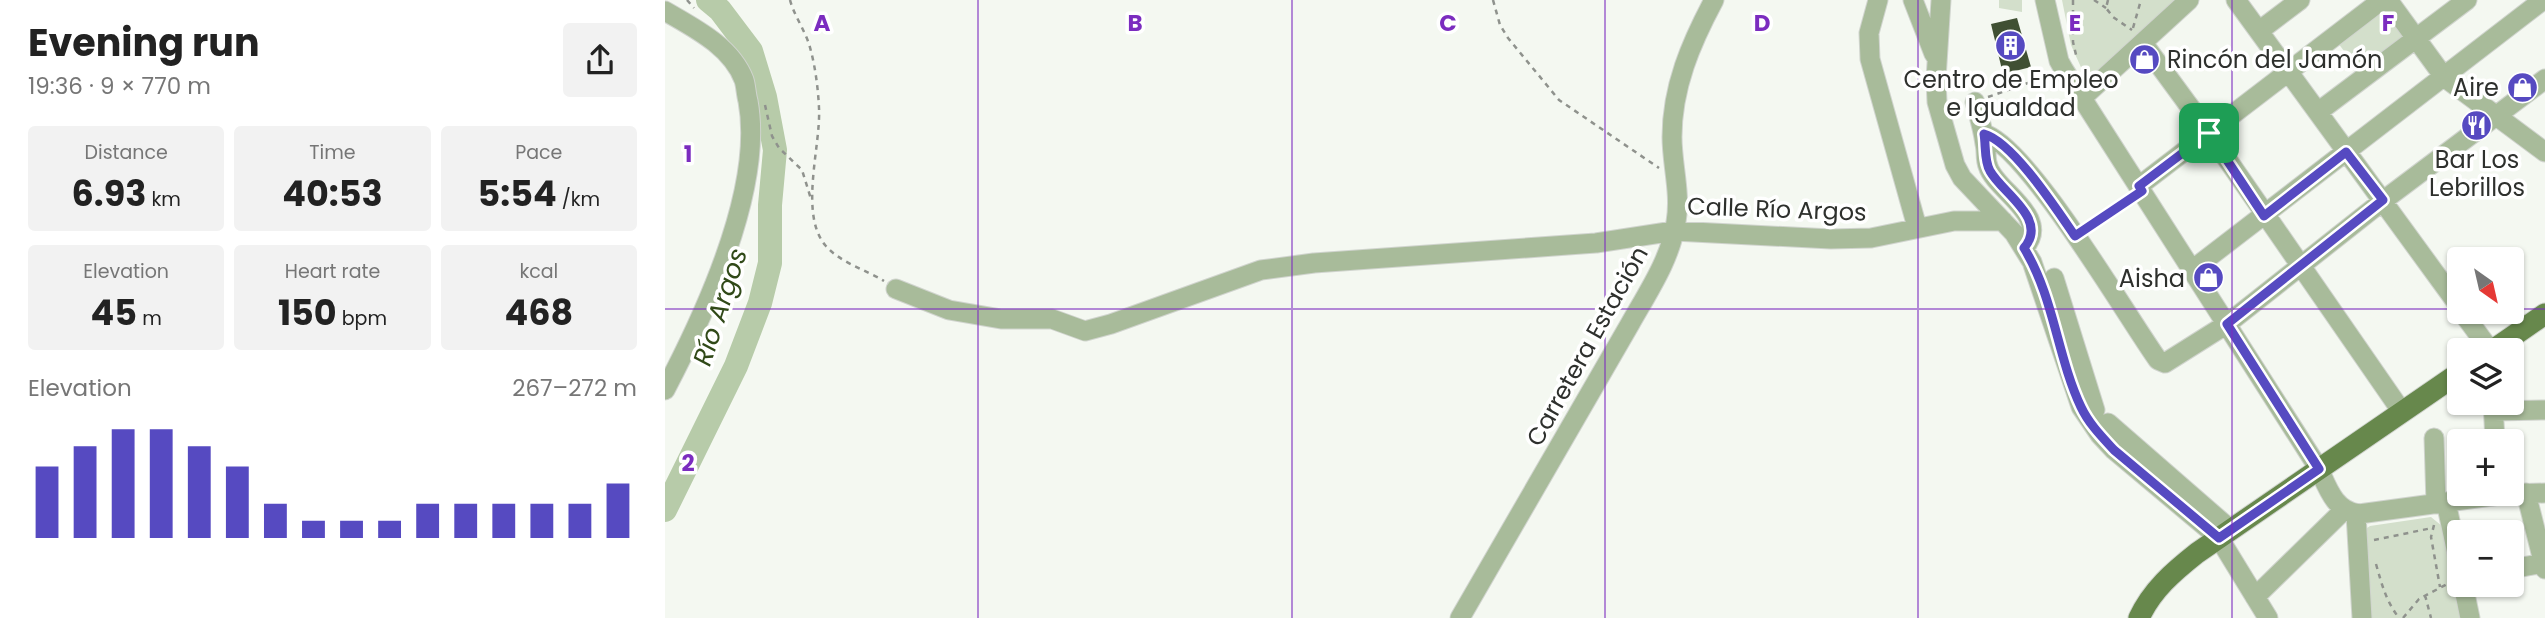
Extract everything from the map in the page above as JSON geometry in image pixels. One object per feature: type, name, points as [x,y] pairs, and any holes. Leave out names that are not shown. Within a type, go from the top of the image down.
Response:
[{"type":"main road","points":[[2509,338],[2545,314]]},
{"type":"main road","points":[[2139,618],[2149,598],[2162,582],[2225,534],[2447,381]]},
{"type":"street","name":"Carretera Estación","points":[[1460,618],[1654,282],[1671,244],[1678,197],[1672,138],[1680,77],[1692,43],[1714,0]]},
{"type":"street","points":[[1878,0],[1869,33],[1870,59],[1917,227]]},
{"type":"street","points":[[1913,0],[1937,62]]},
{"type":"street","points":[[1941,0],[1937,62],[1939,114],[1955,165],[1962,178],[2003,221],[2024,248],[2042,286],[2081,407],[2100,424],[2131,466],[2225,534],[2268,618]]},
{"type":"street","points":[[2045,0],[2059,61],[2064,70],[2088,92],[2140,189],[2319,469],[2332,496],[2352,518],[2362,618]]},
{"type":"street","points":[[2088,92],[2139,40],[2189,0]]},
{"type":"street","points":[[2236,0],[2447,289]]},
{"type":"street","points":[[2259,31],[2300,0]]},
{"type":"street","points":[[2140,189],[2382,0]]},
{"type":"street","points":[[2388,0],[2444,77],[2545,152]]},
{"type":"street","points":[[2318,112],[2467,0]]},
{"type":"street","points":[[2192,270],[2543,0]]},
{"type":"street","points":[[665,11],[709,37],[726,54],[745,81],[750,111],[750,163],[730,240],[702,316],[665,390]]},
{"type":"street","points":[[2139,40],[2209,133],[2402,412]]},
{"type":"street","points":[[1984,134],[1996,138],[2015,156],[2075,236],[2161,362],[2169,362],[2227,324],[2383,200],[2545,79]]},
{"type":"street","points":[[1975,102],[1984,134],[1988,169],[2016,200],[2029,220],[2031,236],[2024,248]]},
{"type":"street","name":"Calle Río Argos","points":[[896,289],[949,310],[1001,319],[1052,319],[1086,331],[1261,270],[1596,243],[1674,231],[1831,239],[1871,237],[1954,221],[2003,221]]},
{"type":"street","points":[[2054,278],[2100,424]]},
{"type":"street","points":[[2471,324],[2482,338]]},
{"type":"street","points":[[2524,409],[2545,410]]},
{"type":"street","points":[[2434,438],[2447,525]]},
{"type":"street","points":[[2524,568],[2544,566],[2536,493]]},
{"type":"street","points":[[2255,597],[2352,518],[2447,505]]},
{"type":"street","points":[[2464,597],[2470,618]]},
{"type":"path","points":[[790,0],[810,47],[816,81],[819,110],[813,205]]},
{"type":"path","points":[[1493,0],[1500,25],[1508,38],[1559,100],[1646,159],[1677,186]]},
{"type":"path","points":[[2073,0],[2073,42],[2088,92]]},
{"type":"path","points":[[2094,0],[2139,40]]},
{"type":"path","points":[[2106,8],[2108,0]]},
{"type":"path","points":[[2139,40],[2141,0]]},
{"type":"path","points":[[1975,102],[2064,70]]},
{"type":"path","points":[[745,81],[761,97],[767,108],[772,136],[779,148],[802,170],[818,230],[825,244],[837,255],[896,289]]},
{"type":"path","points":[[2075,236],[2140,189]]},
{"type":"path","points":[[2439,586],[2431,537],[2432,528],[2443,506]]},
{"type":"path","points":[[2352,518],[2365,542],[2432,528]]},
{"type":"path","points":[[2374,558],[2382,590],[2390,607],[2401,618],[2425,595],[2447,582]]},
{"type":"path","points":[[2425,595],[2431,618]]},
{"type":"green space","points":[[1999,0],[2022,0],[2022,12],[1999,8]]},
{"type":"green space","points":[[2062,0],[2179,0],[2088,83],[2071,45]]},
{"type":"green space","points":[[2385,7],[2406,35],[2359,71],[2338,43]]},
{"type":"green space","points":[[2431,517],[2442,526],[2447,550],[2447,597],[2457,597],[2461,618],[2369,618],[2364,530],[2370,526]]},
{"type":"building","name":"Centro de Empleo e Igualdad","points":[[2017,18],[2031,67],[2003,74],[1991,24]]},
{"type":"waterway","name":"Río Argos","points":[[665,510],[736,366],[760,303],[770,263],[770,205],[775,150],[765,97],[751,51],[720,10],[708,0]]},
{"type":"place","name":"Centro de Empleo e Igualdad","points":[[2011,45]]},
{"type":"place","name":"Rincón del Jamón","points":[[2144,59]]},
{"type":"place","name":"Aire","points":[[2522,87]]},
{"type":"place","name":"Bar Los Lebrillos","points":[[2477,125]]},
{"type":"place","name":"Aisha","points":[[2208,278]]},
{"type":"route","points":[[2209,133],[2264,216],[2346,152],[2383,200],[2227,324],[2319,469],[2219,538],[2114,450],[2089,422],[2081,407],[2042,286],[2024,248],[2031,236],[2029,220],[2016,200],[1988,169],[1984,134],[1996,138],[2015,156],[2075,236],[2142,191],[2139,186],[2209,133]]}]
